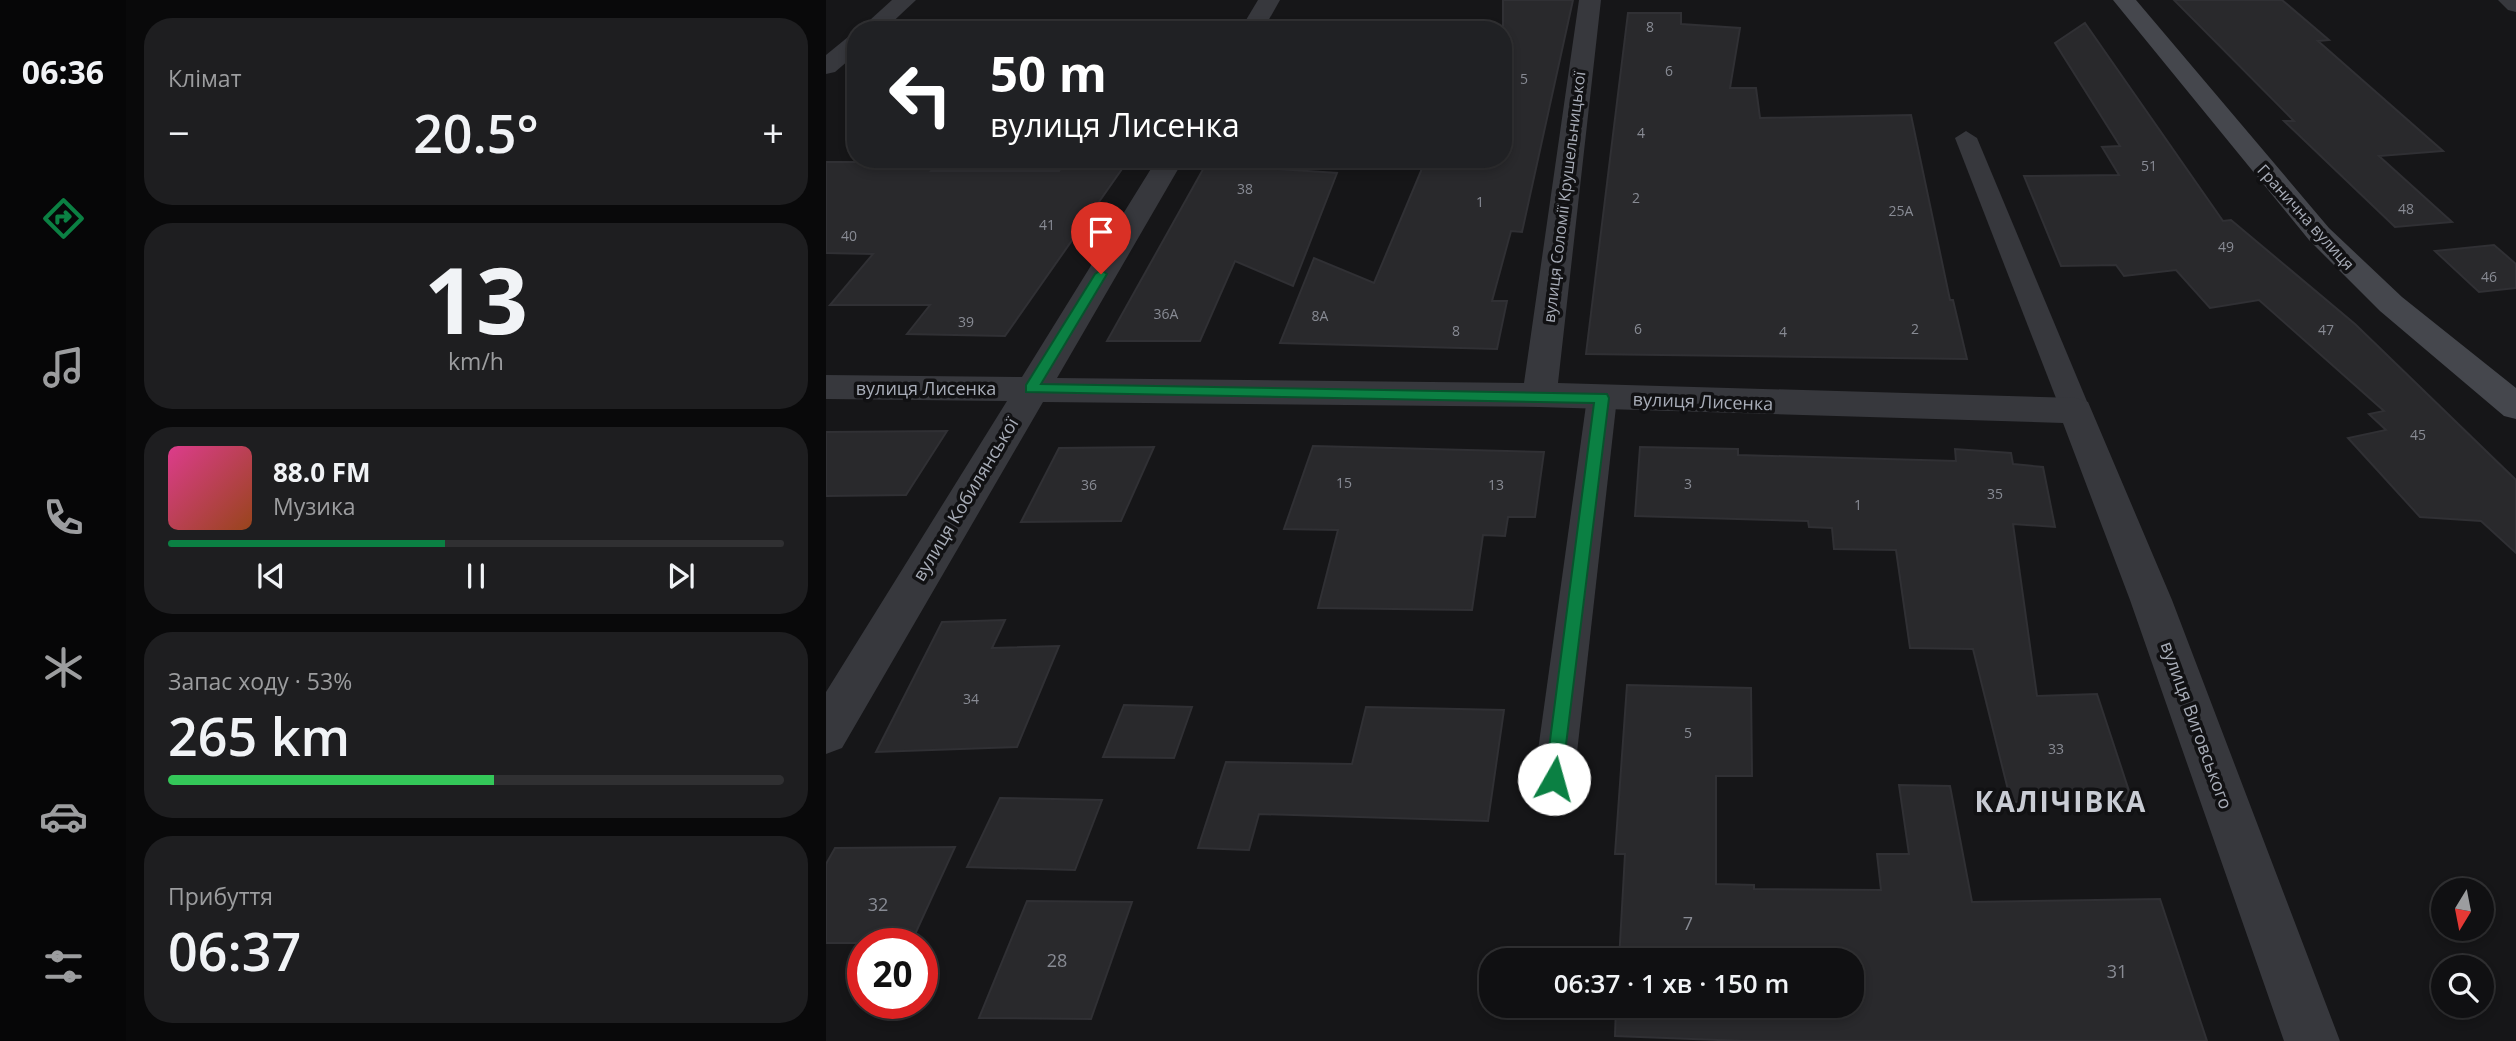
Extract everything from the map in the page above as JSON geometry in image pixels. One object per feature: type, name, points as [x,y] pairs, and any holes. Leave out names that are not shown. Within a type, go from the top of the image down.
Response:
[{"type":"street","points":[[880,21],[905,0]]},
{"type":"street","points":[[1256,21],[1269,0]]},
{"type":"street","name":"вулиця Соломії Крушельницької","points":[[1539,395],[1590,0]]},
{"type":"street","name":"Гранична вулиця","points":[[2124,0],[2319,234],[2391,304],[2516,407]]},
{"type":"street","points":[[2509,0],[2516,5]]},
{"type":"street","points":[[826,67],[847,50]]},
{"type":"street","name":"вулиця Кобилянської","points":[[826,733],[1165,168]]},
{"type":"street","name":"вулиця Лисенка","points":[[826,387],[1539,395],[2076,411]]},
{"type":"street","name":"вулиця Виговського","points":[[2076,411],[2151,600],[2312,1041]]},
{"type":"lane","points":[[1966,138],[2076,411]]},
{"type":"lane","points":[[1554,779],[1602,398]]},
{"type":"building","points":[[1503,0],[1573,0],[1522,232],[1511,231],[1492,301],[1507,301],[1497,349],[1280,343],[1314,258],[1374,283],[1422,168],[1512,168],[1512,21],[1503,21]]},
{"type":"building","points":[[2174,0],[2282,0],[2329,40],[2318,41],[2443,151],[2379,156],[2452,222],[2395,227],[2284,121],[2294,121]]},
{"type":"building","points":[[1628,13],[1681,13],[1681,24],[1740,28],[1730,88],[1756,88],[1760,118],[1911,115],[1950,300],[1953,300],[1967,359],[1586,354]]},
{"type":"building","points":[[2085,23],[2223,221],[2231,220],[2355,324],[2516,480],[2516,553],[2481,521],[2420,517],[2348,438],[2386,430],[2369,414],[2384,411],[2259,300],[2210,308],[2176,270],[2124,276],[2116,265],[2061,266],[2024,176],[2119,175],[2102,147],[2120,146],[2055,43]]},
{"type":"building","points":[[826,162],[847,162],[847,168],[1059,171],[1061,168],[1123,168],[1005,336],[907,334],[930,305],[830,305],[873,254],[826,253]]},
{"type":"building","points":[[1204,168],[1264,168],[1337,173],[1293,286],[1235,261],[1200,341],[1107,341]]},
{"type":"building","points":[[2494,245],[2516,264],[2516,288],[2479,292],[2435,251]]},
{"type":"building","points":[[947,431],[906,495],[826,496],[826,432]]},
{"type":"building","points":[[1313,446],[1544,452],[1535,517],[1508,517],[1505,536],[1483,535],[1472,610],[1318,608],[1338,530],[1284,529]]},
{"type":"building","points":[[1154,447],[1121,521],[1021,522],[1059,448]]},
{"type":"building","points":[[1640,447],[1738,449],[1738,455],[1956,461],[1955,449],[2011,453],[2013,464],[2043,467],[2055,527],[2013,524],[2037,696],[2097,694],[2132,800],[2011,802],[1973,649],[1910,648],[1896,550],[1834,549],[1832,528],[1809,527],[1808,521],[1635,516]]},
{"type":"building","points":[[1005,620],[992,648],[1059,646],[1017,747],[876,752],[942,622]]},
{"type":"building","points":[[1627,685],[1751,688],[1752,776],[1716,776],[1716,884],[1754,885],[1754,889],[1881,890],[1877,854],[1909,854],[1899,785],[1950,786],[1972,902],[2160,899],[2207,1041],[1744,1041],[1615,1036],[1616,1018],[1864,1018],[1864,948],[1620,948],[1625,854],[1615,854]]},
{"type":"building","points":[[1124,705],[1192,707],[1174,758],[1103,757]]},
{"type":"building","points":[[1366,707],[1504,710],[1488,821],[1259,814],[1249,850],[1198,848],[1226,762],[1352,764]]},
{"type":"building","points":[[1000,798],[1102,800],[1075,870],[967,867]]},
{"type":"building","points":[[955,847],[918,928],[847,928],[847,943],[826,943],[826,864],[835,848]]},
{"type":"building","points":[[1027,901],[1132,902],[1091,1019],[979,1018]]},
{"type":"district","name":"КАЛІЧІВКА","points":[[2061,801]]},
{"type":"route","points":[[1101,274],[1031,388],[1602,398],[1554,779]]}]
